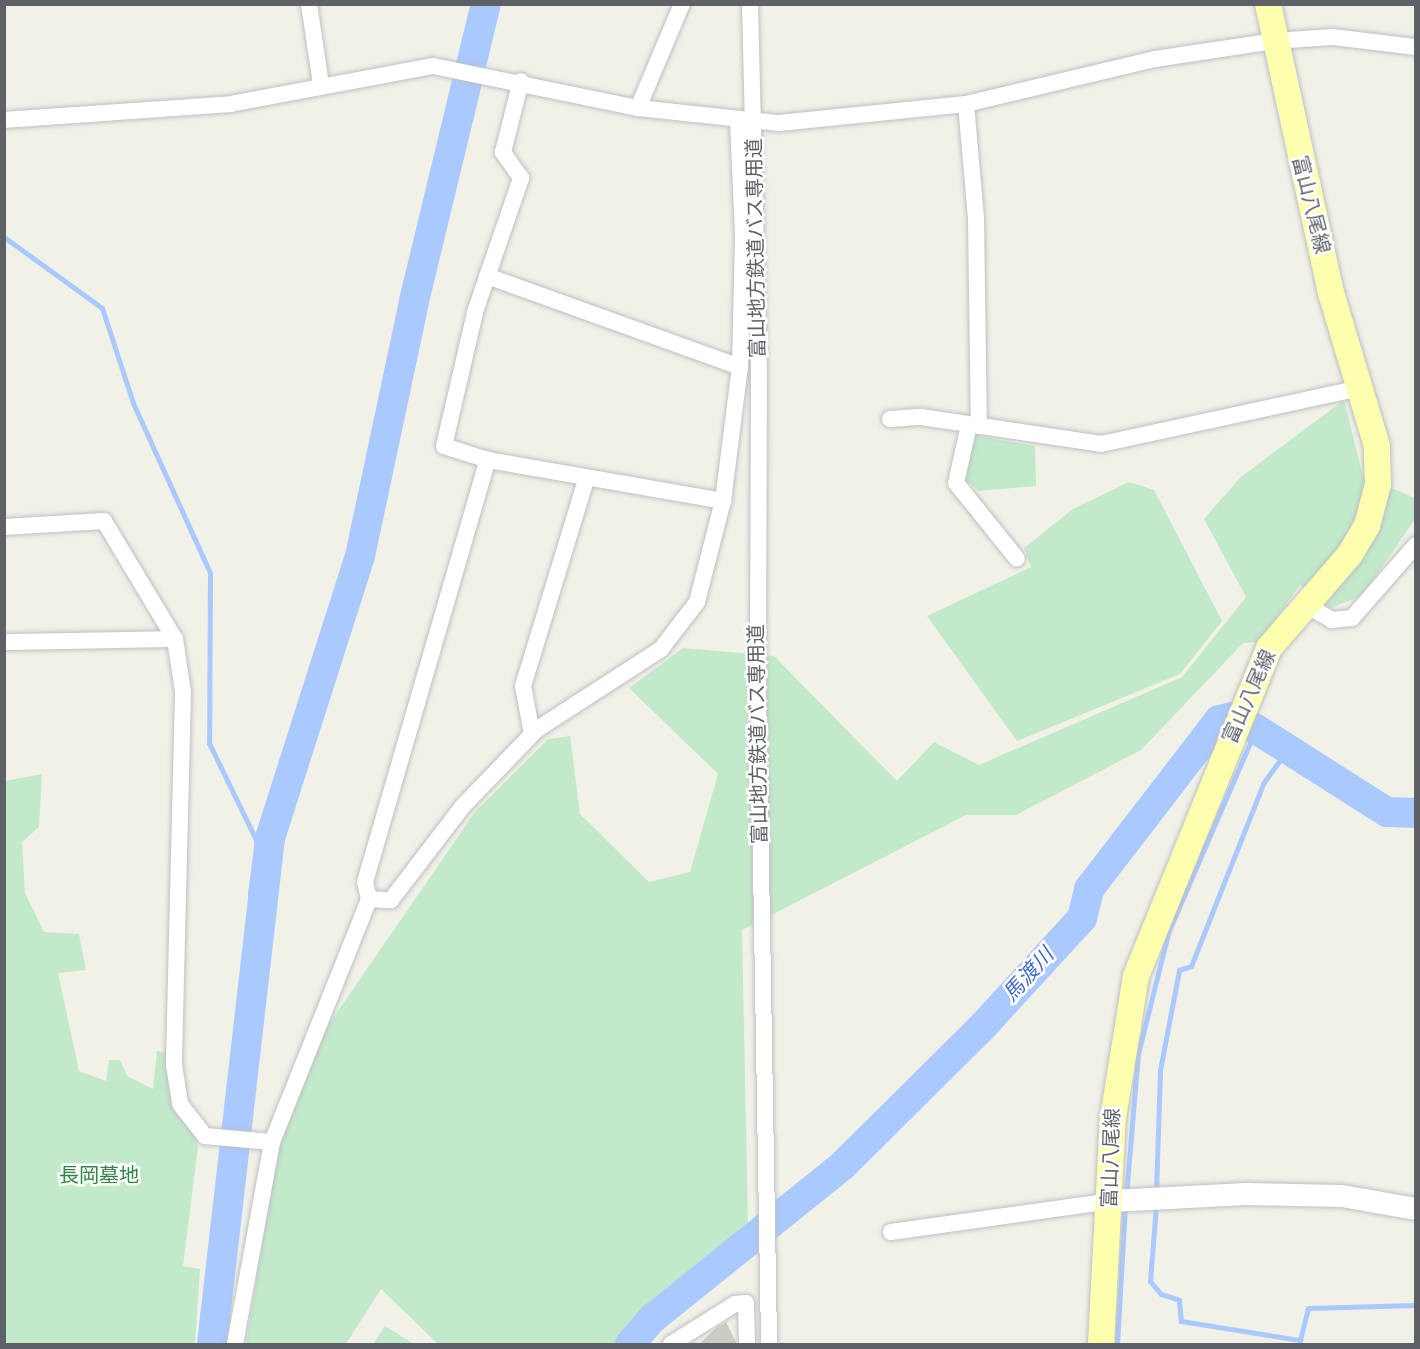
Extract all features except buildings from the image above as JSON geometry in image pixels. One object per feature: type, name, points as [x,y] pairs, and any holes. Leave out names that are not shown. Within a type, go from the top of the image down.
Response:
[{"type":"main road","name":"富山八尾線","points":[[1101,1344],[1118,1059],[1136,976],[1269,648],[1306,605],[1367,526],[1378,484],[1377,446],[1331,293],[1274,41],[1268,4]]},
{"type":"street","points":[[309,4],[321,84]]},
{"type":"street","points":[[638,108],[682,4]]},
{"type":"street","name":"富山地方鉄道バス専用道","points":[[750,4],[755,124],[769,1344]]},
{"type":"street","points":[[4,120],[219,106],[321,84],[433,66],[521,81],[638,108],[755,124],[966,104],[1155,59],[1274,41],[1333,37],[1416,47]]},
{"type":"street","points":[[521,81],[503,152],[521,178],[488,276],[444,446],[488,460],[586,480],[723,501]]},
{"type":"street","points":[[966,104],[976,219],[974,425],[956,483],[1017,559]]},
{"type":"street","points":[[369,899],[391,900],[462,807],[532,734],[621,678],[678,633],[697,602],[723,501],[740,368],[743,236],[738,123]]},
{"type":"street","points":[[488,276],[740,368]]},
{"type":"street","points":[[890,419],[974,425],[1101,444],[1359,388]]},
{"type":"street","points":[[235,1344],[272,1142],[369,899],[365,882],[488,460]]},
{"type":"street","points":[[532,734],[523,686],[586,480]]},
{"type":"street","points":[[4,527],[104,521],[175,639],[183,692],[174,1065],[180,1104],[205,1136],[272,1142]]},
{"type":"street","points":[[1306,605],[1332,620],[1352,618],[1416,545]]},
{"type":"street","points":[[4,642],[175,639]]},
{"type":"street","points":[[891,1232],[1111,1201],[1320,1196],[1416,1209]]},
{"type":"street","points":[[671,1344],[735,1304],[746,1304],[747,1344]]},
{"type":"green space","points":[[1344,400],[1363,476],[1415,498],[1415,519],[1362,596],[1330,608],[1300,585],[1259,642],[1243,643],[1141,750],[1016,815],[966,815],[742,930],[748,1224],[643,1315],[618,1344],[438,1344],[381,1289],[346,1344],[246,1344],[278,1147],[327,1027],[475,812],[548,739],[570,736],[580,814],[649,882],[690,872],[718,774],[629,688],[683,648],[774,656],[897,781],[934,742],[979,765],[1182,677],[1246,597],[1204,519],[1241,477]]},
{"type":"green space","points":[[971,435],[1035,446],[1036,486],[979,491],[964,478]]},
{"type":"green space","points":[[1129,482],[1154,490],[1222,621],[1180,674],[1017,741],[927,616],[1031,567],[1024,548],[1073,509]]},
{"type":"green space","name":"長岡墓地","points":[[42,774],[39,827],[22,842],[25,893],[44,932],[79,934],[86,970],[58,973],[79,1071],[106,1081],[109,1060],[120,1060],[127,1076],[153,1089],[157,1051],[170,1054],[198,1147],[183,1266],[200,1269],[195,1344],[5,1344],[5,781]]},
{"type":"green space","points":[[385,1326],[414,1344],[373,1344]]},
{"type":"waterway","points":[[212,1344],[270,838],[360,556],[414,301],[486,4]]},
{"type":"waterway","points":[[4,237],[102,308],[133,403],[210,573],[209,743],[257,842],[250,893],[265,896]]},
{"type":"waterway","name":"馬渡川","points":[[630,1344],[653,1318],[842,1166],[984,1025],[1082,918],[1089,889],[1219,720],[1232,717],[1256,729],[1387,812],[1416,813]]},
{"type":"waterway","points":[[1126,1196],[1138,1054],[1169,930],[1256,729]]},
{"type":"waterway","points":[[1156,1192],[1160,1070],[1179,970],[1191,966],[1264,782],[1288,749]]},
{"type":"waterway","points":[[1117,1344],[1125,1205]]},
{"type":"waterway","points":[[1156,1205],[1150,1281],[1161,1294],[1179,1300],[1181,1321],[1300,1340],[1308,1308],[1416,1305]]}]
